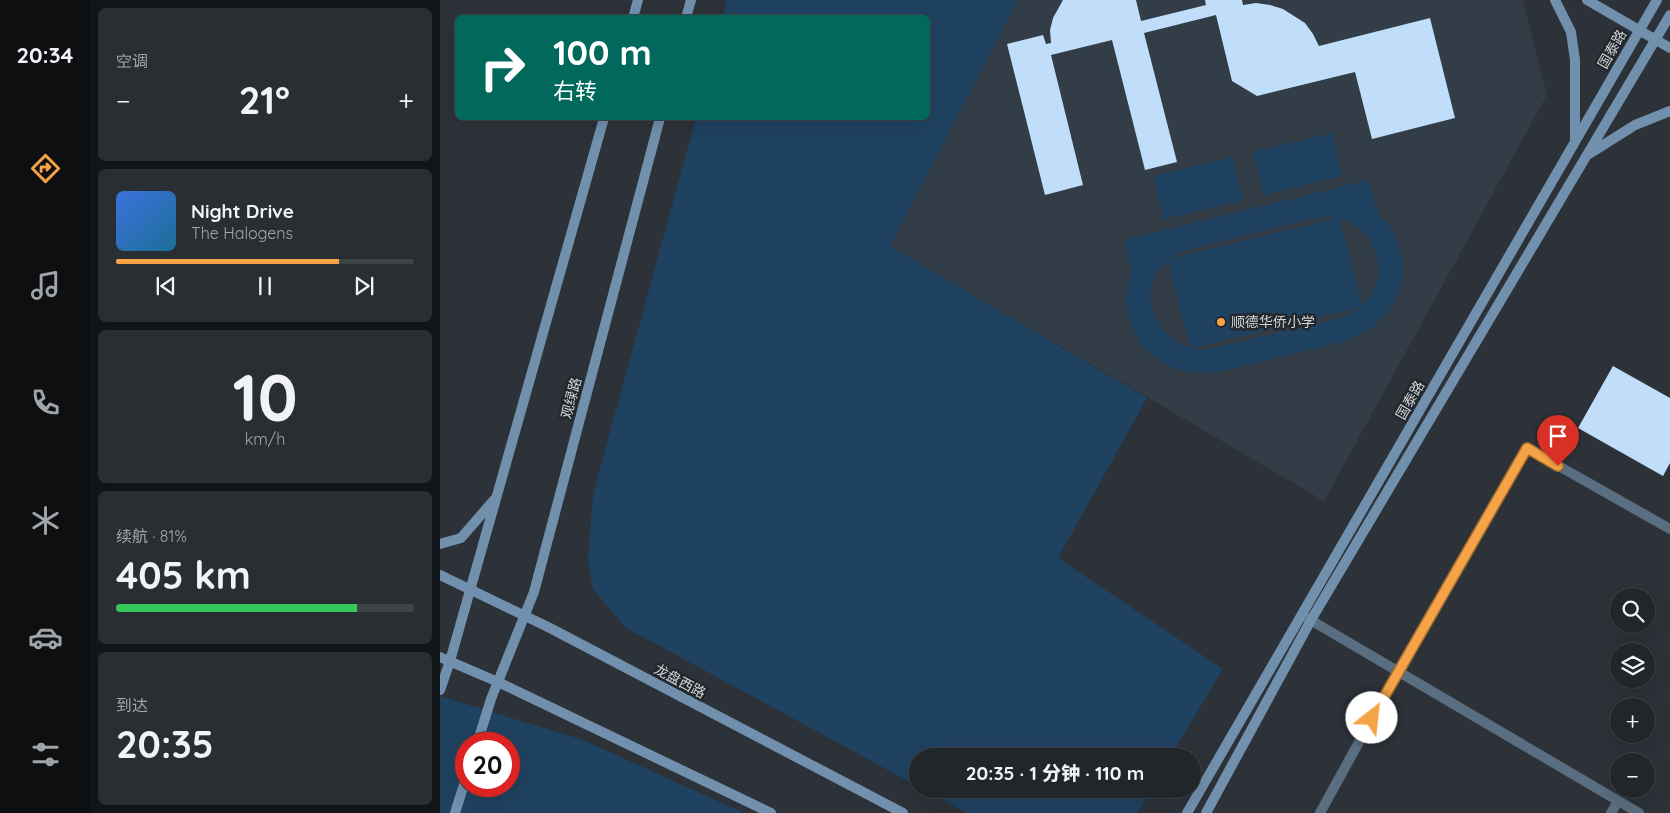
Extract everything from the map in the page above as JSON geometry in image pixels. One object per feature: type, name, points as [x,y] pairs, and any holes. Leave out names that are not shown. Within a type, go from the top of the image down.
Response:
[{"type":"street","points":[[634,15],[638,0]]},
{"type":"street","points":[[687,15],[691,0]]},
{"type":"street","points":[[1555,0],[1570,32],[1575,60],[1575,140]]},
{"type":"street","points":[[1587,0],[1670,48]]},
{"type":"street","name":"国泰路","points":[[1206,813],[1306,617],[1575,140],[1657,0]]},
{"type":"street","name":"国泰路","points":[[1187,813],[1670,15]]},
{"type":"street","points":[[1586,156],[1635,125],[1670,111]]},
{"type":"street","points":[[440,690],[445,659],[470,589],[603,120]]},
{"type":"street","name":"观绿路","points":[[481,732],[498,682],[534,592],[659,120]]},
{"type":"street","points":[[440,544],[461,538],[496,497]]},
{"type":"street","name":"龙盘西路","points":[[442,576],[550,628],[903,813]]},
{"type":"street","points":[[445,659],[498,682],[772,813]]},
{"type":"street","points":[[455,813],[460,797]]},
{"type":"lane","points":[[1320,813],[1398,671],[1527,448],[1670,529]]},
{"type":"lane","points":[[1306,617],[1639,813]]},
{"type":"lane","points":[[1611,813],[1618,800]]},
{"type":"shaded area","points":[[727,0],[1018,0],[890,246],[1147,398],[1058,558],[1223,669],[1176,748],[909,748],[909,782],[625,627],[593,589],[588,561],[593,494],[695,120],[930,120],[930,15],[723,15]]},
{"type":"shaded area","name":"顺德华侨小学","points":[[1018,0],[1523,0],[1547,95],[1324,501],[890,246]]},
{"type":"shaded area","points":[[1332,133],[1342,176],[1264,195],[1253,152]]},
{"type":"shaded area","points":[[1232,157],[1243,200],[1164,219],[1153,176]]},
{"type":"shaded area","points":[[1369,180],[1378,212],[1389,225],[1398,243],[1402,259],[1400,290],[1386,315],[1362,334],[1347,341],[1218,372],[1201,373],[1186,371],[1172,367],[1147,351],[1131,325],[1126,299],[1131,270],[1124,240]],"holes":[[[1315,218],[1338,218],[1169,259],[1178,253],[1190,249]],[[1340,219],[1350,222],[1359,228],[1372,244],[1376,254],[1378,276],[1371,295],[1362,306]],[[1168,261],[1190,348],[1176,342],[1165,333],[1157,322],[1152,310],[1150,297],[1152,284],[1158,272]],[[1360,307],[1340,318],[1214,348],[1202,350],[1191,348]]]},
{"type":"shaded area","points":[[440,696],[583,740],[744,813],[440,813]]},
{"type":"shaded area","points":[[939,798],[1146,798],[1137,813],[967,813]]},
{"type":"building","points":[[1063,0],[1136,0],[1141,21],[1206,5],[1205,0],[1242,0],[1243,5],[1256,3],[1270,5],[1283,9],[1305,23],[1319,46],[1430,18],[1455,118],[1372,139],[1355,72],[1257,96],[1232,81],[1216,15],[1144,33],[1177,162],[1145,170],[1112,40],[1051,55],[1083,185],[1045,195],[1007,44],[1043,35],[1046,44],[1051,43],[1050,30],[1053,18]]},
{"type":"building","points":[[1613,366],[1670,398],[1670,463],[1663,476],[1578,428]]},
{"type":"place","name":"顺德华侨小学","points":[[1221,322]]},
{"type":"route","points":[[1372,718],[1527,448],[1558,466]]}]
